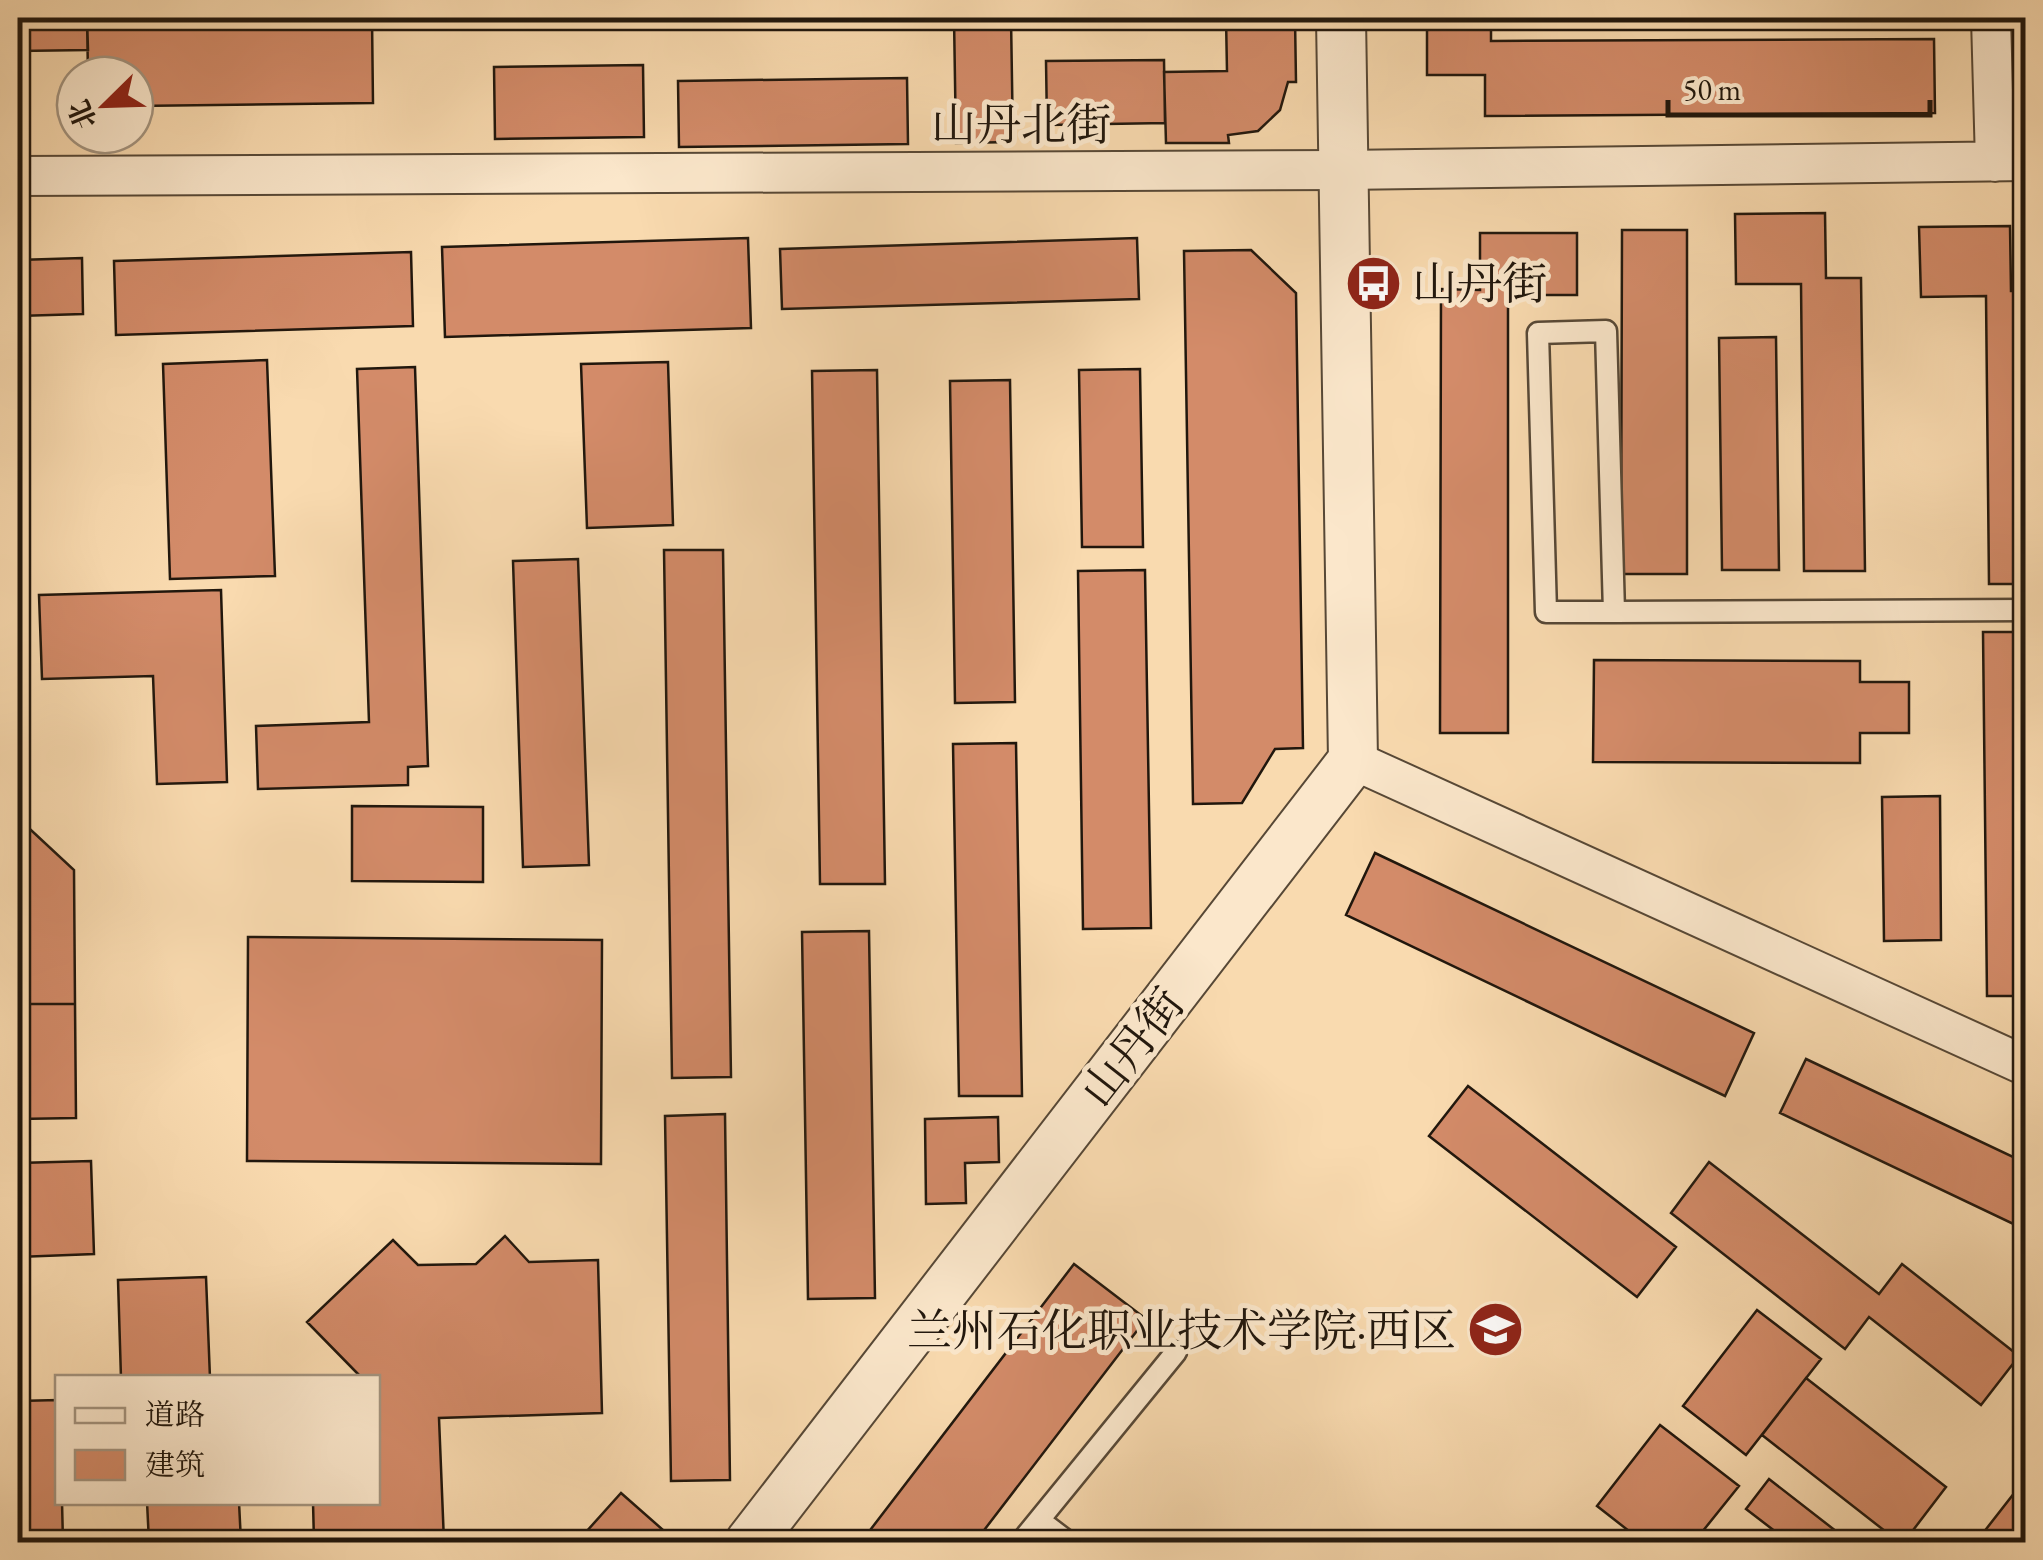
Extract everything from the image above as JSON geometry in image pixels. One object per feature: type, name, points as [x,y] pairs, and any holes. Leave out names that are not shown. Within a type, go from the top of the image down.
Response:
[{"type":"street","points":[[1341,18],[1353,760],[2026,1066]]},
{"type":"street","points":[[1991,18],[2010,161]]},
{"type":"street","name":"山丹北街","points":[[18,176],[1343,170],[2010,161]]},
{"type":"street","name":"山丹街","points":[[750,1542],[1353,760]]},
{"type":"lane","points":[[1614,612],[1606,331],[1538,333],[1546,612],[1614,612],[2026,610]]},
{"type":"lane","points":[[1021,1542],[1176,1352]]},
{"type":"lane","points":[[1039,1520],[1068,1542]]},
{"type":"building","points":[[18,18],[87,18],[88,50],[18,51]]},
{"type":"building","points":[[87,18],[372,18],[373,103],[155,106],[155,55],[88,55]]},
{"type":"building","points":[[754,18],[754,20],[698,21]]},
{"type":"building","points":[[954,18],[1011,18],[1013,142],[956,143]]},
{"type":"building","points":[[1226,18],[1295,18],[1296,82],[1288,82],[1280,110],[1258,131],[1228,135],[1229,143],[1166,143],[1164,72],[1227,71]]},
{"type":"building","points":[[1427,18],[1491,18],[1491,41],[1934,39],[1935,113],[1485,116],[1485,75],[1427,75]]},
{"type":"building","points":[[1755,18],[1812,18],[1812,25],[1755,25]]},
{"type":"building","points":[[1164,60],[1165,123],[1047,125],[1046,61]]},
{"type":"building","points":[[643,65],[644,137],[495,139],[494,67]]},
{"type":"building","points":[[907,78],[908,144],[679,147],[678,81]]},
{"type":"building","points":[[1825,213],[1826,278],[1861,278],[1865,571],[1804,571],[1801,284],[1736,284],[1735,214]]},
{"type":"building","points":[[2010,226],[2011,291],[2026,291],[2026,584],[1989,584],[1986,296],[1921,297],[1919,227]]},
{"type":"building","points":[[1622,230],[1687,230],[1687,574],[1621,574]]},
{"type":"building","points":[[1480,233],[1577,233],[1577,295],[1508,295],[1508,733],[1440,733],[1441,289],[1480,290]]},
{"type":"building","points":[[748,238],[751,328],[445,337],[442,247]]},
{"type":"building","points":[[1137,238],[1139,299],[782,309],[780,249]]},
{"type":"building","points":[[1251,250],[1296,293],[1303,748],[1275,749],[1242,803],[1193,804],[1184,251]]},
{"type":"building","points":[[411,252],[413,326],[116,335],[114,261]]},
{"type":"building","points":[[82,258],[83,314],[18,316],[18,260]]},
{"type":"building","points":[[1776,337],[1779,570],[1722,570],[1719,338]]},
{"type":"building","points":[[267,360],[275,576],[170,579],[163,364]]},
{"type":"building","points":[[668,362],[673,525],[587,528],[581,364]]},
{"type":"building","points":[[415,367],[428,766],[408,767],[408,785],[258,789],[256,726],[369,722],[357,369]]},
{"type":"building","points":[[1140,369],[1143,547],[1082,547],[1079,370]]},
{"type":"building","points":[[877,370],[885,884],[820,884],[812,371]]},
{"type":"building","points":[[1010,380],[1015,702],[955,703],[950,381]]},
{"type":"building","points":[[664,550],[723,550],[731,1077],[672,1078]]},
{"type":"building","points":[[578,559],[589,865],[523,867],[513,561]]},
{"type":"building","points":[[1145,570],[1151,928],[1083,929],[1078,571]]},
{"type":"building","points":[[221,590],[227,782],[157,784],[153,676],[42,679],[39,595]]},
{"type":"building","points":[[1983,632],[2026,632],[2026,996],[1987,996]]},
{"type":"building","points":[[1594,660],[1860,661],[1860,682],[1909,682],[1909,733],[1860,733],[1860,763],[1593,762]]},
{"type":"building","points":[[1016,743],[1022,1096],[959,1096],[953,744]]},
{"type":"building","points":[[1940,796],[1941,940],[1884,941],[1882,797]]},
{"type":"building","points":[[352,806],[483,807],[483,882],[352,881]]},
{"type":"building","points":[[18,818],[74,870],[75,1004],[18,1004]]},
{"type":"building","points":[[1375,853],[1754,1033],[1725,1096],[1346,915]]},
{"type":"building","points":[[869,931],[875,1298],[808,1299],[802,932]]},
{"type":"building","points":[[248,937],[602,940],[601,1164],[247,1161]]},
{"type":"building","points":[[18,1004],[75,1004],[76,1118],[18,1119]]},
{"type":"building","points":[[1806,1059],[2026,1163],[2026,1230],[1780,1113]]},
{"type":"building","points":[[1468,1086],[1676,1247],[1637,1297],[1429,1136]]},
{"type":"building","points":[[725,1114],[730,1480],[671,1481],[665,1116]]},
{"type":"building","points":[[998,1117],[999,1162],[965,1163],[966,1203],[926,1204],[925,1119]]},
{"type":"building","points":[[91,1161],[94,1254],[18,1257],[18,1163]]},
{"type":"building","points":[[1709,1162],[1879,1294],[1902,1264],[2019,1356],[1981,1405],[1869,1317],[1845,1349],[1671,1213]]},
{"type":"building","points":[[505,1236],[529,1262],[598,1260],[602,1413],[439,1418],[444,1542],[314,1542],[313,1505],[380,1505],[380,1375],[359,1375],[307,1322],[393,1240],[418,1265],[476,1264]]},
{"type":"building","points":[[1074,1264],[1146,1319],[975,1542],[861,1542]]},
{"type":"building","points":[[206,1277],[210,1375],[121,1375],[118,1280]]},
{"type":"building","points":[[1757,1310],[1821,1359],[1746,1455],[1683,1406]]},
{"type":"building","points":[[1806,1378],[1946,1487],[1904,1542],[1899,1542],[1762,1435]]},
{"type":"building","points":[[55,1400],[55,1505],[62,1505],[63,1542],[18,1542],[18,1401]]},
{"type":"building","points":[[1660,1425],[1739,1486],[1694,1542],[1643,1542],[1597,1506]]},
{"type":"building","points":[[2026,1478],[2026,1542],[1976,1542]]},
{"type":"building","points":[[1769,1479],[1850,1542],[1789,1542],[1746,1509]]},
{"type":"building","points":[[621,1493],[671,1537],[666,1542],[577,1542]]},
{"type":"building","points":[[147,1505],[239,1505],[241,1542],[149,1542]]},
{"type":"place","name":"山丹街","points":[[1373,283]]},
{"type":"place","name":"兰州石化职业技术学院·西区","points":[[1495,1330]]}]
